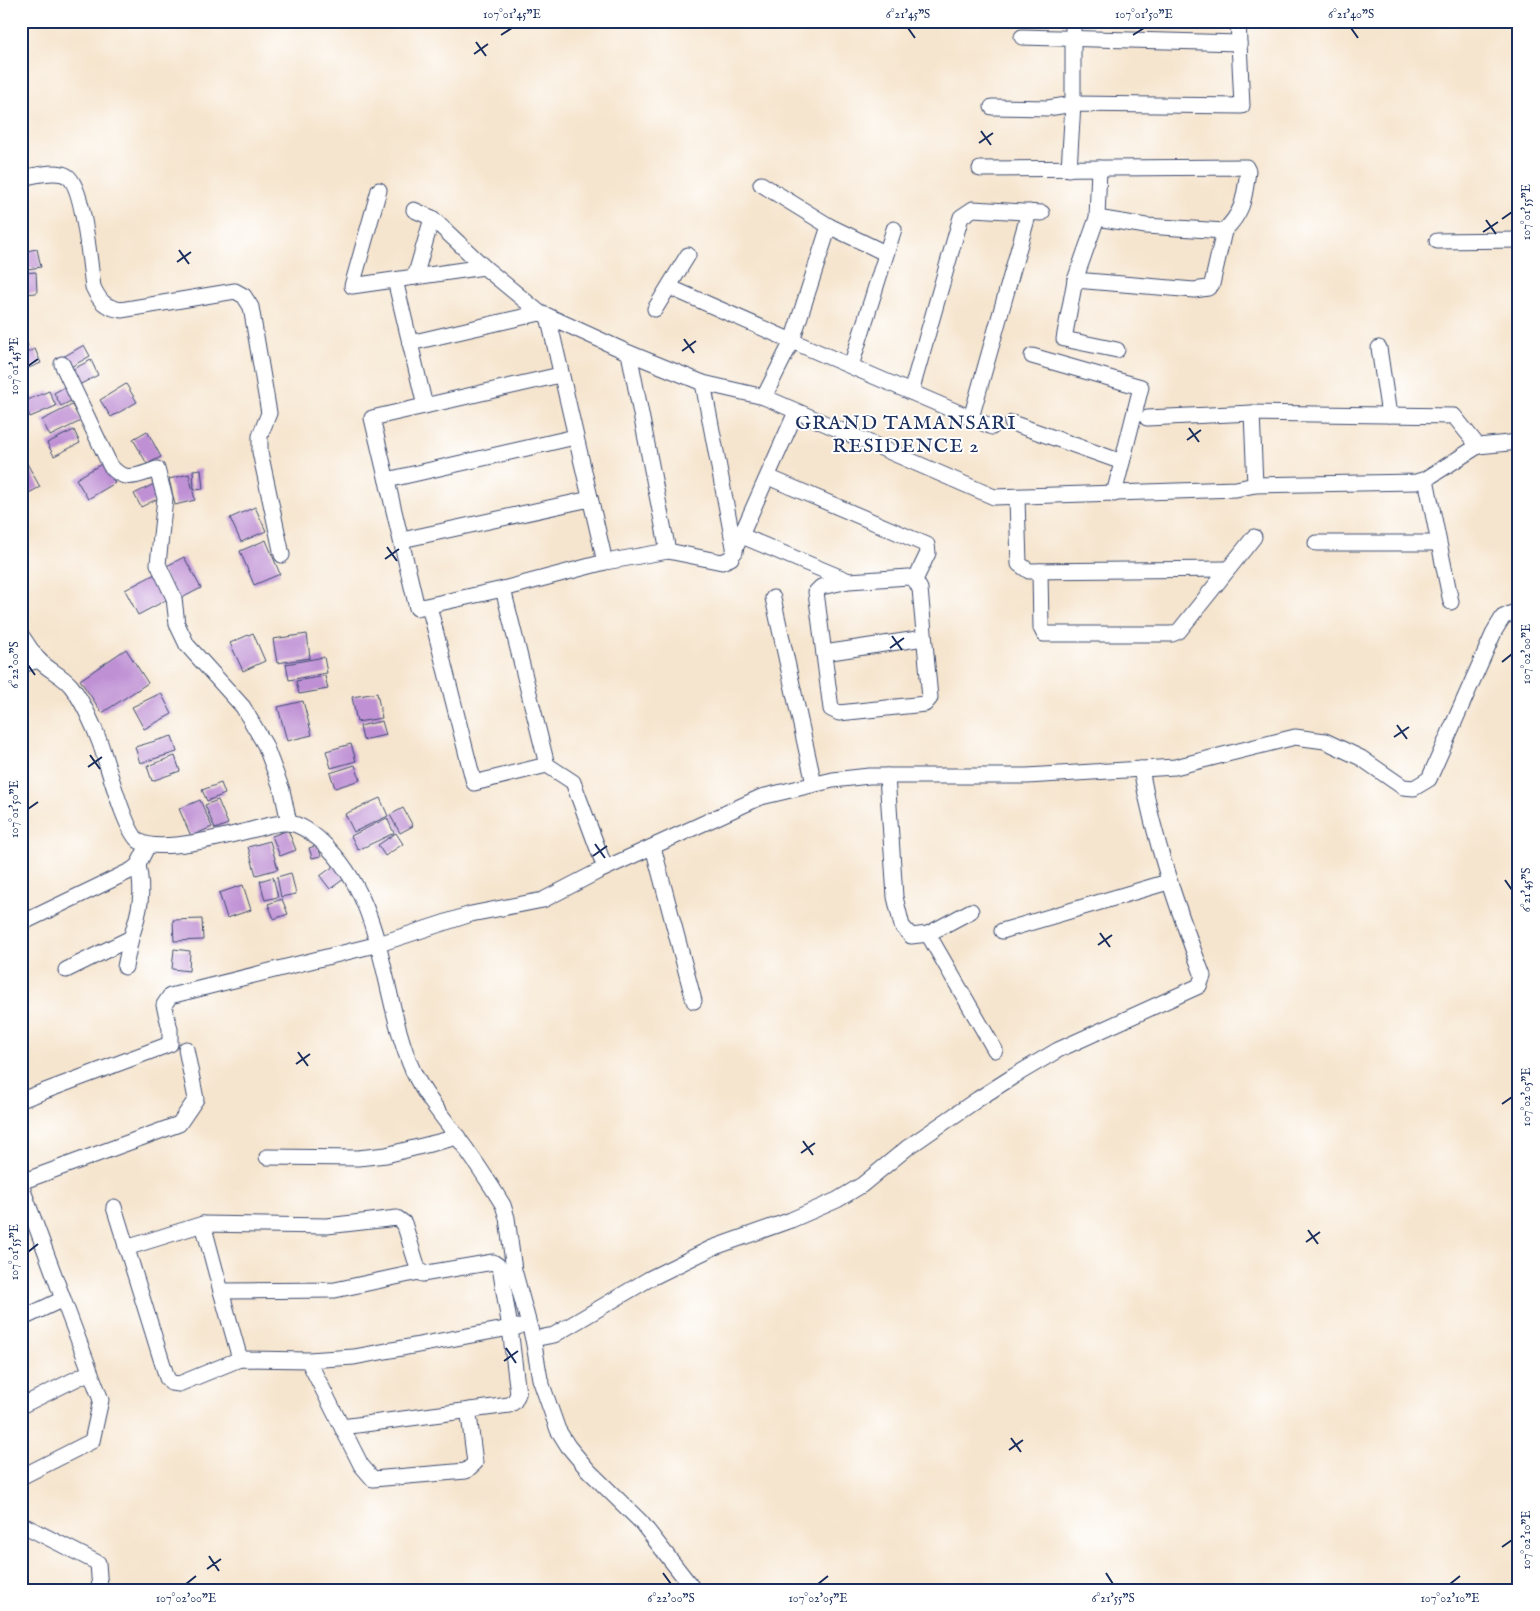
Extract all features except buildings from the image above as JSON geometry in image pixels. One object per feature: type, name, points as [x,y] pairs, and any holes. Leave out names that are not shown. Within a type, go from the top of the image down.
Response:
[{"type":"street","points":[[1070,168],[1073,104],[1073,21]]},
{"type":"street","points":[[992,107],[1048,108],[1073,104],[1242,106],[1238,21]]},
{"type":"street","points":[[1022,37],[1239,44]]},
{"type":"street","points":[[980,169],[1246,167],[1248,171],[1244,202],[1240,213],[1224,231],[1212,284],[1208,288],[1194,290],[1075,280]]},
{"type":"street","points":[[1099,168],[1098,218],[1075,280],[1064,340],[1117,350]]},
{"type":"street","points":[[21,178],[49,174],[66,175],[74,182],[80,196],[93,288],[99,301],[107,307],[121,310],[235,291],[244,296],[251,307],[269,413],[260,436],[260,452],[282,555]]},
{"type":"street","points":[[761,184],[829,226],[885,253]]},
{"type":"street","points":[[379,190],[352,286],[484,267]]},
{"type":"street","points":[[912,392],[961,217],[974,209],[1036,212],[971,418]]},
{"type":"street","points":[[414,210],[432,218],[484,267],[544,314],[629,353],[703,383],[764,397],[994,497],[1016,498],[1236,489],[1255,485],[1416,482],[1426,479],[1478,446],[1519,442]]},
{"type":"street","points":[[415,277],[432,218]]},
{"type":"street","points":[[1098,218],[1146,226],[1224,231]]},
{"type":"street","points":[[764,397],[792,341],[829,226]]},
{"type":"street","points":[[851,366],[894,229]]},
{"type":"street","points":[[1437,242],[1519,240]]},
{"type":"street","points":[[655,309],[688,255]]},
{"type":"street","points":[[395,280],[425,406]]},
{"type":"street","points":[[669,287],[992,427]]},
{"type":"street","points":[[410,342],[544,314]]},
{"type":"street","points":[[544,314],[605,562]]},
{"type":"street","points":[[1379,348],[1389,415]]},
{"type":"street","points":[[629,353],[668,551]]},
{"type":"street","points":[[1032,356],[1141,387],[1114,494]]},
{"type":"street","points":[[62,364],[116,474],[126,477],[157,469],[165,498],[158,564],[174,598],[178,624],[187,645],[243,707],[266,745],[282,790],[289,823]]},
{"type":"street","points":[[560,375],[372,418],[417,608],[503,590],[605,562],[668,551],[722,562],[731,558],[796,412]]},
{"type":"street","points":[[703,383],[735,552]]},
{"type":"street","points":[[1252,413],[1255,485]]},
{"type":"street","points":[[1147,418],[1252,413],[1454,416],[1478,446]]},
{"type":"street","points":[[1012,423],[1122,462]]},
{"type":"street","points":[[387,480],[575,437]]},
{"type":"street","points":[[768,477],[927,545],[928,553],[916,580]]},
{"type":"street","points":[[1426,479],[1451,602]]},
{"type":"street","points":[[1016,498],[1019,564],[1029,572],[1227,569]]},
{"type":"street","points":[[402,540],[590,499]]},
{"type":"street","points":[[742,536],[849,581]]},
{"type":"street","points":[[1040,571],[1041,628],[1044,634],[1172,634],[1179,631],[1254,537]]},
{"type":"street","points":[[1316,543],[1438,543]]},
{"type":"street","points":[[909,577],[916,580],[920,588],[930,698],[925,704],[839,713],[831,708],[816,592],[820,587],[849,581],[909,577]]},
{"type":"street","points":[[503,590],[547,765],[573,782],[606,868]]},
{"type":"street","points":[[773,598],[814,784]]},
{"type":"street","points":[[429,606],[474,783],[547,765]]},
{"type":"street","points":[[21,1100],[170,1044],[170,1029],[164,1005],[170,996],[379,944],[471,914],[543,900],[606,868],[762,797],[814,784],[846,778],[887,776],[1027,776],[1175,767],[1283,739],[1307,738],[1325,741],[1361,758],[1403,787],[1414,788],[1422,785],[1429,778],[1495,630],[1504,617],[1519,610]]},
{"type":"street","points":[[21,635],[39,660],[61,676],[77,694],[99,739],[130,829],[138,841],[154,847],[181,845],[273,824],[289,823],[305,829],[335,856],[362,898],[379,944],[401,1033],[413,1070],[429,1098],[458,1137],[503,1205],[509,1226],[514,1270],[532,1332],[540,1379],[562,1438],[588,1470],[641,1522],[694,1590]]},
{"type":"street","points":[[824,653],[924,638]]},
{"type":"street","points":[[21,665],[39,660]]},
{"type":"street","points":[[114,1207],[167,1378],[171,1383],[179,1384],[240,1360],[308,1360],[354,1357],[510,1328],[554,1335],[648,1279],[712,1248],[790,1220],[837,1200],[862,1184],[907,1148],[978,1099],[1051,1054],[1121,1020],[1199,986],[1203,976],[1168,882],[1148,810],[1141,769]]},
{"type":"street","points":[[887,776],[897,909],[902,926],[911,936],[928,934],[971,911]]},
{"type":"street","points":[[26,921],[138,865],[148,845]]},
{"type":"street","points":[[653,847],[694,1001]]},
{"type":"street","points":[[125,967],[131,938],[141,907],[142,883],[138,865]]},
{"type":"street","points":[[1002,931],[1168,882]]},
{"type":"street","points":[[928,934],[995,1050]]},
{"type":"street","points":[[66,970],[131,938]]},
{"type":"street","points":[[21,1477],[92,1441],[101,1400],[21,1183],[180,1124],[196,1099],[186,1049]]},
{"type":"street","points":[[267,1156],[358,1158],[386,1155],[458,1137]]},
{"type":"street","points":[[126,1248],[203,1224],[327,1226],[397,1218],[404,1223],[419,1272]]},
{"type":"street","points":[[203,1224],[240,1360]]},
{"type":"street","points":[[221,1291],[335,1290],[419,1272],[426,1275],[492,1262],[500,1267],[518,1394],[514,1402],[509,1405],[342,1427]]},
{"type":"street","points":[[21,1319],[63,1299]]},
{"type":"street","points":[[308,1360],[361,1465],[373,1479],[466,1471],[475,1463],[469,1415],[471,1410]]},
{"type":"street","points":[[21,1406],[90,1372]]},
{"type":"street","points":[[21,1524],[98,1563],[100,1590]]},
{"type":"district","name":"GRAND TAMANSARI RESIDENCE 2","points":[[906,434]]}]
